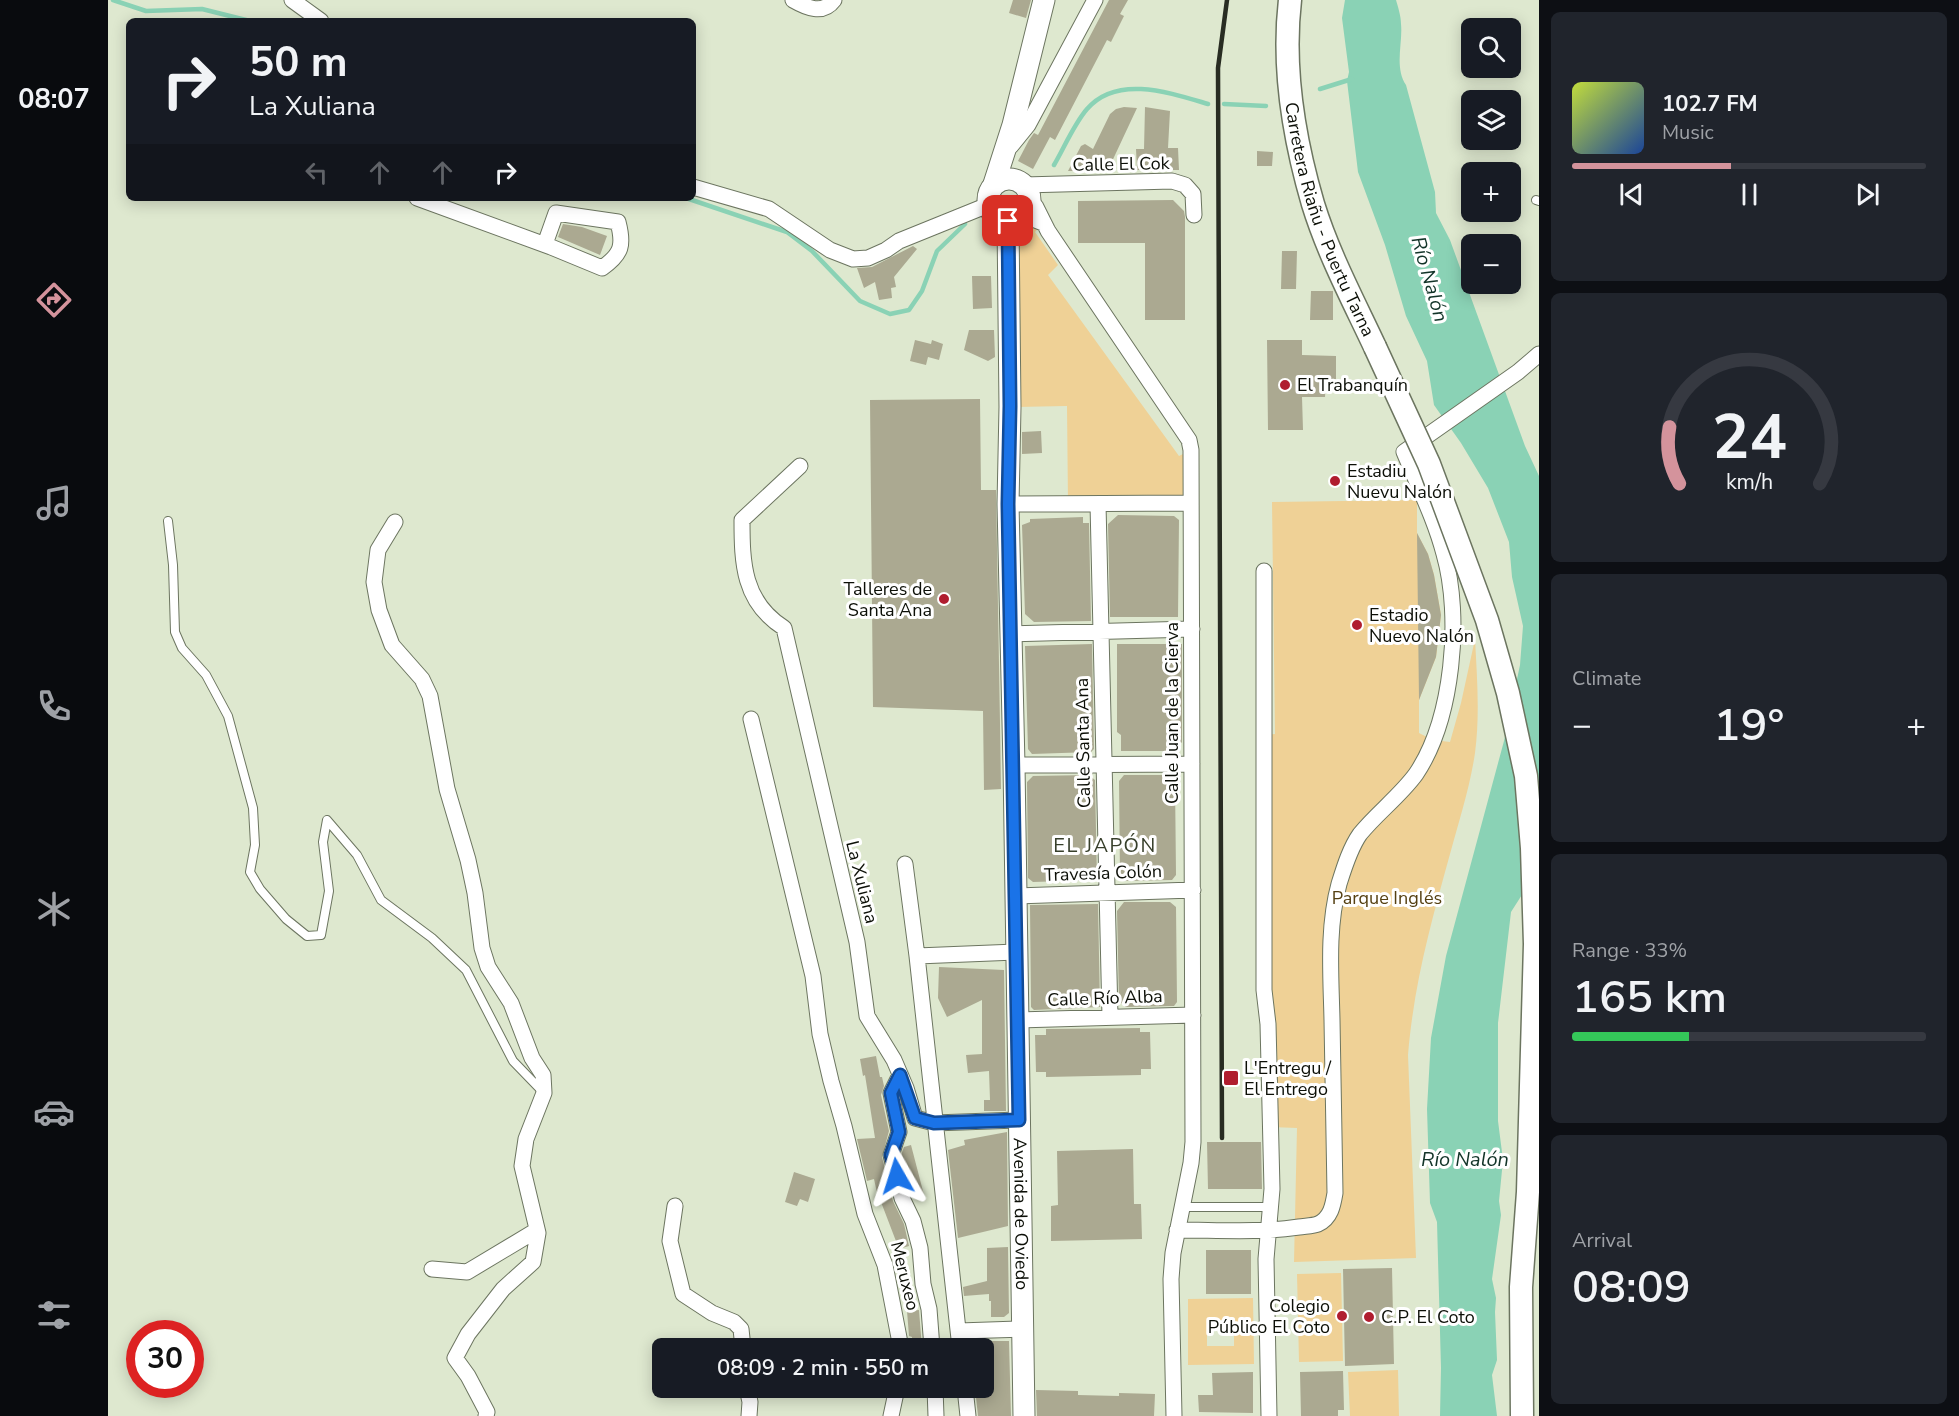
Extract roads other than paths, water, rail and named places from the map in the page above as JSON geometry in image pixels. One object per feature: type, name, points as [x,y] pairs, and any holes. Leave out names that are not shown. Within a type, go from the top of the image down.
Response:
[{"type":"main road","name":"Carretera Riañu - Puertu Tarna","points":[[1290,0],[1288,50],[1290,83],[1301,157],[1314,206],[1340,272],[1429,464],[1487,620],[1508,693],[1526,776],[1532,849],[1535,944],[1527,1192],[1521,1287],[1522,1416]]},
{"type":"street","points":[[292,0],[317,18]]},
{"type":"street","points":[[793,0],[806,7],[821,10],[830,6],[834,0]]},
{"type":"street","points":[[696,188],[769,209],[830,250],[853,259],[868,258],[899,241],[988,205],[988,194],[1015,197],[1012,135],[1044,0]]},
{"type":"street","points":[[1012,135],[1028,125],[1095,0]]},
{"type":"street","name":"Calle El Cok","points":[[1015,197],[1172,181],[1185,185],[1193,194],[1194,215]]},
{"type":"street","name":"Calle Juan de la Cierva","points":[[1015,197],[1043,223],[1189,440],[1191,450],[1193,1142],[1174,1246],[1171,1285],[1174,1416]]},
{"type":"street","name":"Avenida de Oviedo","points":[[1015,197],[1008,504],[1024,1416]]},
{"type":"street","points":[[425,201],[545,244],[602,268],[616,258],[623,240],[618,222],[556,213],[545,244]]},
{"type":"street","points":[[1177,1230],[1269,1230],[1318,1224],[1327,1217],[1333,1207],[1335,1193],[1330,944],[1338,887],[1346,862],[1359,836],[1414,776],[1424,760],[1445,701],[1452,655],[1453,623],[1450,580],[1437,530],[1404,452],[1518,372],[1539,354]]},
{"type":"street","name":"La Xuliana","points":[[800,466],[742,520],[742,559],[753,597],[773,621],[783,628],[857,942],[867,1017],[894,1060],[915,1118],[934,1123]]},
{"type":"street","points":[[1008,504],[1191,503]]},
{"type":"street","name":"Calle Santa Ana","points":[[1098,504],[1110,1017]]},
{"type":"street","points":[[395,522],[378,550],[374,582],[379,610],[392,645],[422,679],[430,696],[447,789],[468,860],[475,893],[482,948],[488,967],[511,1003],[532,1058],[543,1075],[544,1093],[526,1138],[522,1166],[537,1230],[533,1262],[503,1289],[468,1334],[455,1358],[487,1412],[486,1416]]},
{"type":"street","points":[[1264,571],[1264,990],[1268,1024],[1272,1207],[1266,1259],[1269,1416]]},
{"type":"street","points":[[1011,634],[1192,629]]},
{"type":"street","name":"Meruxeo","points":[[751,719],[813,976],[820,1034],[865,1214],[885,1265],[899,1338]]},
{"type":"street","points":[[1014,765],[1192,764]]},
{"type":"street","points":[[905,864],[959,1338]]},
{"type":"street","name":"Travesía Colón","points":[[1015,896],[1193,890]]},
{"type":"street","points":[[917,956],[1016,952]]},
{"type":"street","name":"Calle Río Alba","points":[[1018,1020],[1193,1015]]},
{"type":"street","points":[[900,1075],[891,1093],[899,1132],[891,1155],[902,1198],[913,1221],[920,1248],[931,1338]]},
{"type":"street","points":[[934,1123],[1019,1120]]},
{"type":"street","points":[[675,1206],[670,1241],[683,1294],[712,1313],[734,1322],[741,1329],[742,1338]]},
{"type":"street","points":[[432,1269],[467,1272],[537,1230]]},
{"type":"street","points":[[959,1331],[1022,1329]]},
{"type":"street","points":[[749,1398],[749,1416]]},
{"type":"street","points":[[891,1416],[895,1398]]},
{"type":"street","points":[[935,1398],[936,1416]]},
{"type":"street","points":[[966,1398],[968,1416]]},
{"type":"lane","points":[[168,521],[173,565],[176,632],[182,648],[211,684],[228,716],[253,808],[255,845],[250,872],[260,889],[286,919],[307,936],[321,935],[329,891],[323,842],[327,820],[357,855],[381,900],[432,938],[466,970],[513,1061],[544,1093]]},
{"type":"lane","points":[[1182,1207],[1272,1207]]},
{"type":"water","name":"Río Nalón","points":[[1345,0],[1396,0],[1401,21],[1400,71],[1406,85],[1435,192],[1436,213],[1450,240],[1461,270],[1461,294],[1470,294],[1525,446],[1539,476],[1539,868],[1511,912],[1498,1023],[1498,1121],[1503,1160],[1499,1201],[1501,1215],[1492,1279],[1496,1298],[1497,1360],[1492,1375],[1497,1416],[1440,1416],[1437,1222],[1430,1203],[1427,1109],[1431,1038],[1446,956],[1504,741],[1520,665],[1523,626],[1512,577],[1509,542],[1488,488],[1461,443],[1434,405],[1427,361],[1406,316],[1385,245],[1358,172],[1342,18]]},
{"type":"waterway","points":[[113,0],[146,11],[202,9],[238,18]]},
{"type":"waterway","points":[[1320,89],[1352,79]]},
{"type":"waterway","points":[[1054,165],[1082,115],[1099,98],[1113,92],[1145,89],[1178,95],[1208,104]]},
{"type":"waterway","points":[[1224,104],[1266,106]]},
{"type":"waterway","points":[[695,201],[787,232],[812,251],[860,301],[890,314],[909,310],[922,291],[937,251],[965,224]]},
{"type":"railway","points":[[1222,1138],[1218,68],[1227,0]]},
{"type":"place","name":"El Trabanquín","points":[[1285,385]]},
{"type":"place","name":"Estadiu Nuevu Nalón","points":[[1335,481]]},
{"type":"place","name":"Talleres de Santa Ana","points":[[944,599]]},
{"type":"place","name":"Estadio Nuevo Nalón","points":[[1357,625]]},
{"type":"place","name":"L'Entregu / El Entrego","points":[[1231,1078]]},
{"type":"place","name":"Colegio Público El Coto","points":[[1342,1316]]},
{"type":"place","name":"C.P. El Coto","points":[[1369,1317]]},
{"type":"district","name":"EL JAPÓN","points":[[1105,845]]},
{"type":"park label","name":"Parque Inglés","points":[[1387,898]]}]
